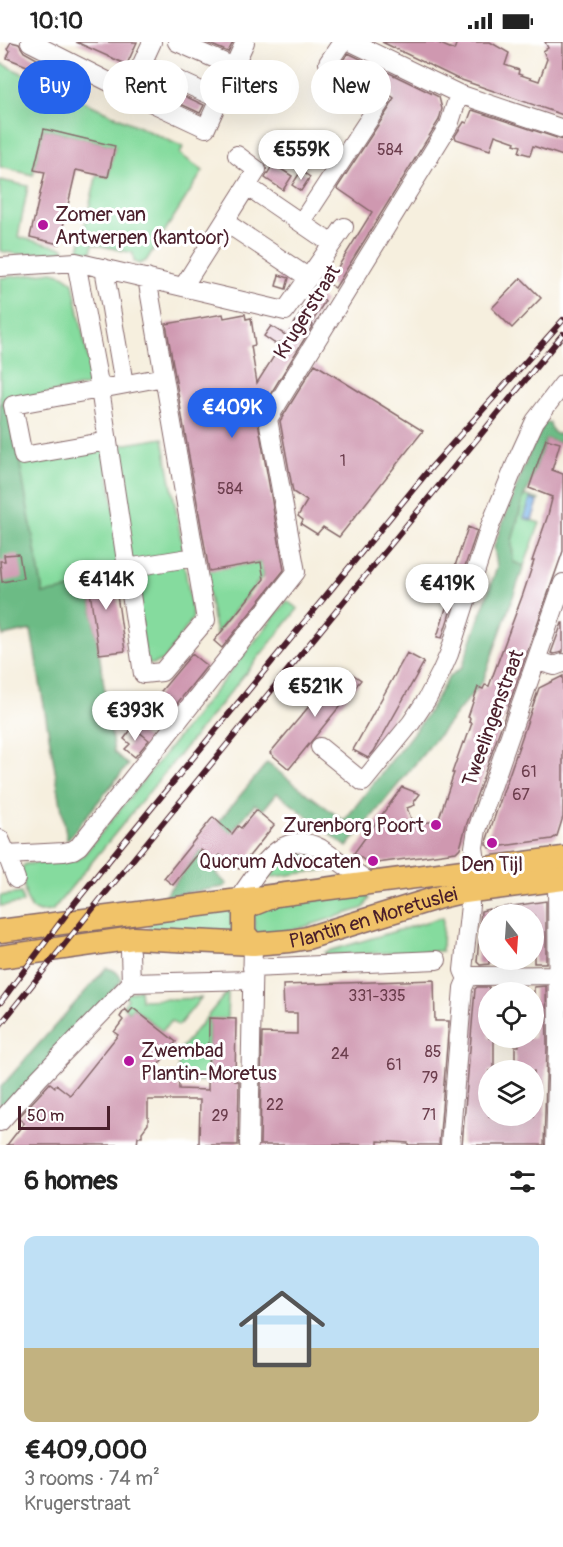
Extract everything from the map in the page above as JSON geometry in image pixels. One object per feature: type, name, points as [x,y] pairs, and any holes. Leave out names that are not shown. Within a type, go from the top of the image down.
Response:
[{"type":"main road","name":"Plantin en Moretuslei","points":[[0,931],[477,870],[561,872]]},
{"type":"main road","name":"Plantin en Moretuslei","points":[[0,957],[134,938],[253,944],[290,941],[307,938],[430,900],[561,872]]},
{"type":"main road","points":[[351,925],[367,914],[375,903],[375,891],[369,882]]},
{"type":"main road","points":[[253,944],[243,929],[246,909],[278,895]]},
{"type":"street","points":[[30,42],[103,79]]},
{"type":"street","points":[[144,60],[152,42]]},
{"type":"street","points":[[177,42],[218,60]]},
{"type":"street","points":[[237,60],[245,42]]},
{"type":"street","points":[[301,223],[381,101],[327,63],[342,42]]},
{"type":"street","points":[[351,42],[459,94],[563,129]]},
{"type":"street","name":"Krugerstraat","points":[[3,847],[64,852],[74,850],[79,846],[296,572],[268,419],[449,124],[459,94]]},
{"type":"street","points":[[176,114],[206,128],[212,114]]},
{"type":"street","points":[[183,287],[257,170],[237,155]]},
{"type":"street","points":[[247,186],[332,244]]},
{"type":"street","points":[[225,222],[309,278]]},
{"type":"street","points":[[0,267],[76,262],[285,311],[344,227]]},
{"type":"street","points":[[76,262],[100,389],[143,674],[162,672],[206,620],[147,278]]},
{"type":"street","points":[[104,268],[124,384]]},
{"type":"street","points":[[108,441],[23,456],[14,405],[164,376]]},
{"type":"street","points":[[320,747],[363,782],[411,723],[427,699],[449,654],[480,554],[510,476],[536,422],[563,384]]},
{"type":"street","points":[[127,568],[195,557]]},
{"type":"street","name":"Tweelingenstraat","points":[[477,870],[474,838],[563,583]]},
{"type":"street","points":[[537,661],[555,666],[563,663]]},
{"type":"street","name":"Plantin en Moretuslei","points":[[238,899],[274,852],[296,842],[320,848],[369,882]]},
{"type":"street","points":[[3,847],[16,879]]},
{"type":"street","points":[[555,1145],[560,1047],[558,975],[561,872]]},
{"type":"street","points":[[467,979],[462,970],[470,905],[468,892]]},
{"type":"street","points":[[249,1145],[253,944]]},
{"type":"street","points":[[0,1122],[131,983],[130,952]]},
{"type":"street","name":"Plantin en Moretuslei","points":[[131,983],[437,960]]},
{"type":"street","points":[[450,1145],[463,988],[467,979],[473,976],[558,975]]},
{"type":"green space","points":[[0,63],[18,71],[18,114],[91,114],[91,105],[103,110],[103,114],[111,114],[183,147],[180,154],[203,171],[146,261],[139,264],[134,262],[133,253],[93,244],[91,252],[79,250],[97,174],[108,177],[115,146],[44,129],[33,175],[0,167]]},
{"type":"green space","points":[[0,180],[28,186],[18,237],[64,248],[64,252],[16,254],[0,251]]},
{"type":"green space","points":[[53,272],[73,283],[93,384],[0,404],[0,278]]},
{"type":"green space","points":[[9,402],[43,594],[89,586],[114,752],[128,765],[67,840],[31,630],[3,636],[0,622],[0,404]]},
{"type":"green space","points":[[545,422],[550,423],[556,434],[563,434],[560,443],[546,439],[529,488],[524,495],[512,541],[513,562],[524,566],[483,681],[347,847],[277,793],[263,810],[255,804],[221,845],[217,843],[207,855],[221,867],[216,874],[227,884],[224,887],[164,896],[222,825],[218,822],[267,763],[344,821],[424,719],[449,677],[462,667],[497,567],[494,546],[529,454]]},
{"type":"green space","points":[[163,438],[184,554],[131,563],[114,446]]},
{"type":"green space","points":[[105,448],[122,564],[87,571],[89,586],[43,594],[19,463]]},
{"type":"green space","points":[[524,495],[539,500],[538,502],[530,500],[524,518],[540,523],[524,566],[513,562],[512,541]]},
{"type":"green space","points":[[261,562],[263,576],[216,634],[204,571]]},
{"type":"green space","points":[[184,563],[193,618],[165,659],[153,664],[146,663],[132,571]]},
{"type":"green space","points":[[287,601],[298,609],[52,911],[39,912],[32,909],[26,898],[21,869],[25,864],[76,860],[83,856]]},
{"type":"green space","points":[[303,853],[316,856],[332,869],[266,878],[288,856]]},
{"type":"green space","points":[[21,893],[23,903],[0,906],[0,896]]},
{"type":"green space","points":[[366,893],[369,899],[364,908],[301,928],[256,937],[252,909]]},
{"type":"green space","points":[[235,906],[240,934],[150,932],[148,921]]},
{"type":"green space","points":[[443,917],[442,951],[326,955],[325,952]]},
{"type":"green space","points":[[106,968],[116,971],[122,980],[0,1116],[0,1088]]},
{"type":"green space","points":[[140,989],[141,1000],[201,998],[178,1026],[171,1021],[162,1031],[133,1007],[129,1012],[123,1006],[128,999],[124,995]]},
{"type":"green space","points":[[228,991],[227,1019],[209,1019],[208,1081],[178,1081],[178,1052]]},
{"type":"water","points":[[530,499],[538,502],[532,520],[524,518]]},
{"type":"building","points":[[11,42],[19,44],[24,52],[37,59],[18,60],[18,62],[7,58],[10,51],[7,49]]},
{"type":"building","points":[[76,42],[137,42],[129,60],[116,60]]},
{"type":"building","points":[[205,42],[233,42],[228,52]]},
{"type":"building","points":[[382,42],[436,42],[454,50],[457,42],[490,42],[509,53],[505,65],[519,70],[518,74],[539,81],[547,59],[543,51],[548,48],[545,42],[563,42],[563,115],[456,78]]},
{"type":"building","points":[[348,53],[362,60],[343,60]]},
{"type":"building","points":[[391,74],[439,97],[442,109],[439,120],[335,288],[328,283],[372,212],[337,188],[385,114],[391,114],[394,98],[391,96]]},
{"type":"building","points":[[188,98],[200,103],[200,113],[188,107]]},
{"type":"building","points":[[472,110],[563,140],[563,156],[533,146],[530,155],[519,152],[521,146],[495,135],[490,150],[456,139],[455,136],[464,122],[467,123]]},
{"type":"building","points":[[44,129],[115,146],[108,177],[76,170],[59,244],[30,237],[45,172],[34,170]]},
{"type":"building","points":[[273,164],[292,176],[283,190],[265,178]]},
{"type":"building","points":[[301,171],[310,177],[301,191],[292,185]]},
{"type":"building","points":[[279,275],[289,278],[286,289],[276,286]]},
{"type":"building","points":[[521,278],[541,298],[512,328],[492,308]]},
{"type":"building","points":[[315,294],[325,301],[311,324],[313,325],[257,416],[284,570],[222,648],[214,641],[264,579],[261,562],[209,571],[166,324],[223,314],[224,318],[245,314],[246,319],[251,318],[255,345],[251,346],[257,383],[283,342],[274,343],[264,336],[271,326],[287,336],[309,299],[311,300]]},
{"type":"building","points":[[315,364],[423,431],[339,537],[323,527],[317,534],[301,524],[303,520],[298,516],[307,501],[293,492],[280,421]]},
{"type":"building","points":[[546,439],[560,443],[552,470],[563,474],[563,551],[460,848],[456,852],[370,864],[354,853],[402,787],[420,794],[414,802],[415,805],[407,808],[413,824],[438,821],[454,773],[452,773],[472,723],[469,722],[468,717],[478,687],[483,689],[485,685],[489,686],[523,594],[548,515],[552,497],[529,488]]},
{"type":"building","points":[[468,527],[477,531],[462,575],[453,572]]},
{"type":"building","points":[[19,554],[23,578],[2,582],[0,561],[5,561],[4,555]]},
{"type":"building","points":[[113,567],[125,651],[99,654],[87,571]]},
{"type":"building","points":[[451,592],[456,594],[442,638],[437,637]]},
{"type":"building","points":[[562,623],[563,652],[554,654],[551,653]]},
{"type":"building","points":[[407,653],[424,662],[368,758],[353,750]]},
{"type":"building","points":[[192,654],[207,666],[163,721],[147,708]]},
{"type":"building","points":[[342,667],[361,680],[289,769],[270,753]]},
{"type":"building","points":[[563,676],[563,817],[557,836],[552,839],[489,848],[486,844],[487,839],[539,688]]},
{"type":"building","points":[[133,727],[149,740],[135,757],[125,749],[130,744],[124,739]]},
{"type":"building","points":[[256,810],[274,825],[239,869],[220,855],[215,861],[201,850],[173,885],[164,878],[213,817],[232,834],[238,826],[241,828]]},
{"type":"building","points":[[546,901],[546,963],[544,963],[544,904],[526,904]]},
{"type":"building","points":[[434,980],[435,1021],[449,1021],[439,1145],[408,1145],[408,1143],[378,1141],[378,1145],[260,1145],[262,1033],[297,1034],[297,1013],[284,1013],[283,985]]},
{"type":"building","points":[[544,986],[546,986],[547,1047],[544,1145],[462,1145],[475,989],[477,987],[478,1048],[494,1048],[494,1060],[478,1060],[478,1126],[544,1126],[544,1060],[515,1060],[515,1048],[544,1048]]},
{"type":"building","points":[[133,1008],[176,1042],[152,1073],[178,1073],[179,1089],[208,1090],[209,1018],[236,1019],[235,1081],[239,1081],[238,1145],[199,1145],[200,1100],[148,1100],[148,1124],[142,1132],[142,1137],[138,1137],[137,1145],[7,1145],[24,1123],[18,1118],[50,1083],[55,1087],[57,1085],[70,1095],[118,1035],[114,1032],[123,1020],[120,1017],[125,1009],[129,1013]]},
{"type":"railway","points":[[0,1003],[119,848],[429,470],[563,320]]},
{"type":"railway","points":[[0,1025],[563,334]]},
{"type":"place","name":"Zomer van Antwerpen (kantoor)","points":[[43,225]]},
{"type":"place","name":"Zurenborg Poort","points":[[436,825]]},
{"type":"place","name":"Den Tijl","points":[[492,843]]},
{"type":"place","name":"Quorum Advocaten","points":[[373,861]]},
{"type":"place","name":"Zwembad Plantin-Moretus","points":[[129,1061]]}]
